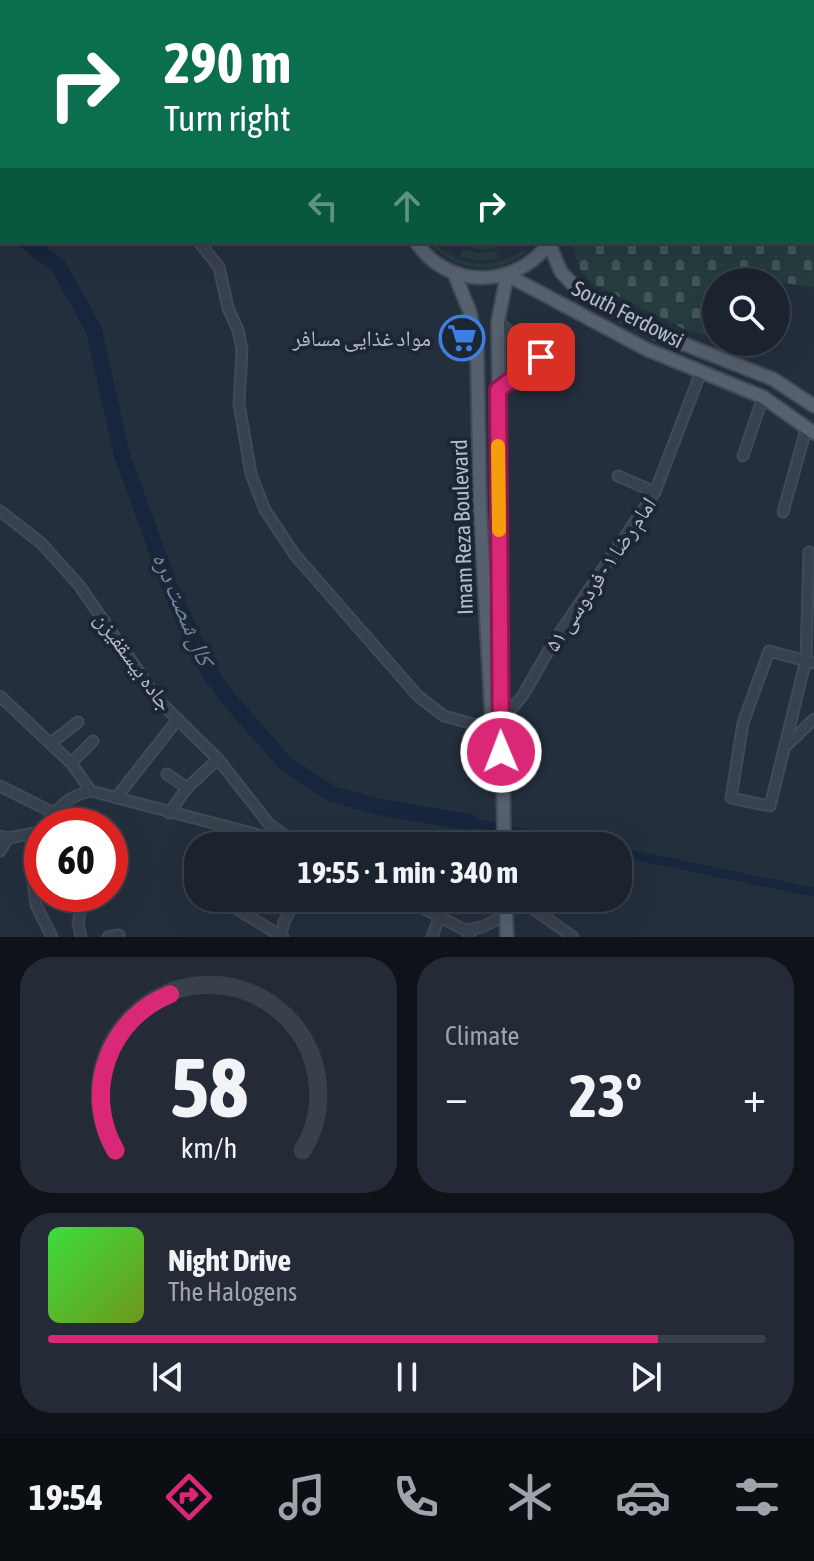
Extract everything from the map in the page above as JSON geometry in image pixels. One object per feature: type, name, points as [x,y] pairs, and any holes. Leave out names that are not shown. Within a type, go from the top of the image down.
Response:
[{"type":"main road","points":[[418,244],[435,263],[454,273],[475,278],[507,275],[535,259],[548,244]]},
{"type":"main road","name":"South Ferdowsi","points":[[551,244],[561,272],[579,291],[656,333],[773,379],[814,406]]},
{"type":"main road","name":"Imam Reza Boulevard","points":[[454,273],[470,312],[477,348],[480,507],[499,782]]},
{"type":"main road","name":"Imam Reza Boulevard","points":[[496,726],[498,321],[507,275]]},
{"type":"main road","name":"South Ferdowsi","points":[[507,275],[646,349],[763,397],[810,429]]},
{"type":"main road","points":[[480,507],[499,507]]},
{"type":"main road","points":[[497,832],[499,782]]},
{"type":"main road","points":[[499,782],[503,832]]},
{"type":"main road","points":[[498,937],[502,912]]},
{"type":"main road","points":[[504,912],[507,937]]},
{"type":"street","points":[[201,244],[219,267],[228,308],[238,330],[242,349],[239,404],[251,474],[265,510],[295,555],[418,696],[444,716],[496,726]]},
{"type":"street","points":[[498,321],[513,335],[531,340],[541,357],[531,376],[508,382],[498,390]]},
{"type":"street","name":"امام رضا ۱ - فردوسی ۵۱","points":[[496,726],[523,695],[553,643],[655,492],[701,372]]},
{"type":"street","points":[[743,456],[763,397]]},
{"type":"street","points":[[783,512],[810,429]]},
{"type":"street","points":[[618,476],[655,492]]},
{"type":"street","name":"جاده بیسقفیزن","points":[[0,511],[41,543],[79,585],[159,701],[218,759],[269,824],[280,832]]},
{"type":"street","points":[[809,552],[810,662],[783,749],[770,806],[731,798],[743,723],[769,651],[810,662]]},
{"type":"street","points":[[0,696],[71,763],[91,791]]},
{"type":"street","points":[[116,798],[178,719]]},
{"type":"street","points":[[783,749],[814,719]]},
{"type":"street","points":[[51,743],[78,722]]},
{"type":"street","points":[[71,763],[93,741]]},
{"type":"street","points":[[169,813],[187,788],[218,759]]},
{"type":"street","points":[[167,774],[187,788]]},
{"type":"street","points":[[0,786],[44,808]]},
{"type":"street","points":[[59,808],[70,798],[91,791],[249,832]]},
{"type":"street","points":[[0,851],[4,837],[24,836]]},
{"type":"street","points":[[40,912],[52,936]]},
{"type":"street","points":[[80,912],[78,923],[81,937]]},
{"type":"street","points":[[242,912],[282,936],[289,912]]},
{"type":"street","points":[[432,912],[467,934],[482,927],[499,912]]},
{"type":"street","points":[[505,912],[516,937]]},
{"type":"street","points":[[538,912],[573,937]]},
{"type":"street","points":[[432,937],[440,916]]},
{"type":"street","points":[[108,937],[119,935]]},
{"type":"green space","points":[[431,244],[436,244],[454,257],[477,263],[501,261],[523,250],[526,253],[514,261],[488,268],[463,265]]},
{"type":"green space","points":[[461,244],[504,244],[482,249]]},
{"type":"green space","points":[[572,244],[814,244],[814,287],[790,284],[790,268],[702,268],[702,335],[684,329],[591,283],[580,270]]},
{"type":"green space","points":[[463,249],[478,253],[498,251],[496,256],[499,259],[477,261],[460,257]]},
{"type":"building","points":[[521,349],[528,349],[532,357],[530,363],[521,363]]},
{"type":"building","points":[[545,349],[562,349],[562,362],[547,362]]},
{"type":"waterway","name":"کال شصت دره","points":[[30,244],[59,267],[94,330],[121,452],[168,582],[209,672],[227,697],[287,765],[332,794],[379,807],[469,822]]},
{"type":"waterway","name":"کال شصت دره","points":[[469,822],[518,832]]},
{"type":"waterway","name":"کال شصت دره","points":[[632,855],[814,892]]},
{"type":"slow traffic","points":[[498,446],[499,530]]},
{"type":"place","name":"مواد غذایی مسافر","points":[[462,338]]},
{"type":"route","points":[[501,752],[498,390],[508,382],[531,376],[541,357]]}]
